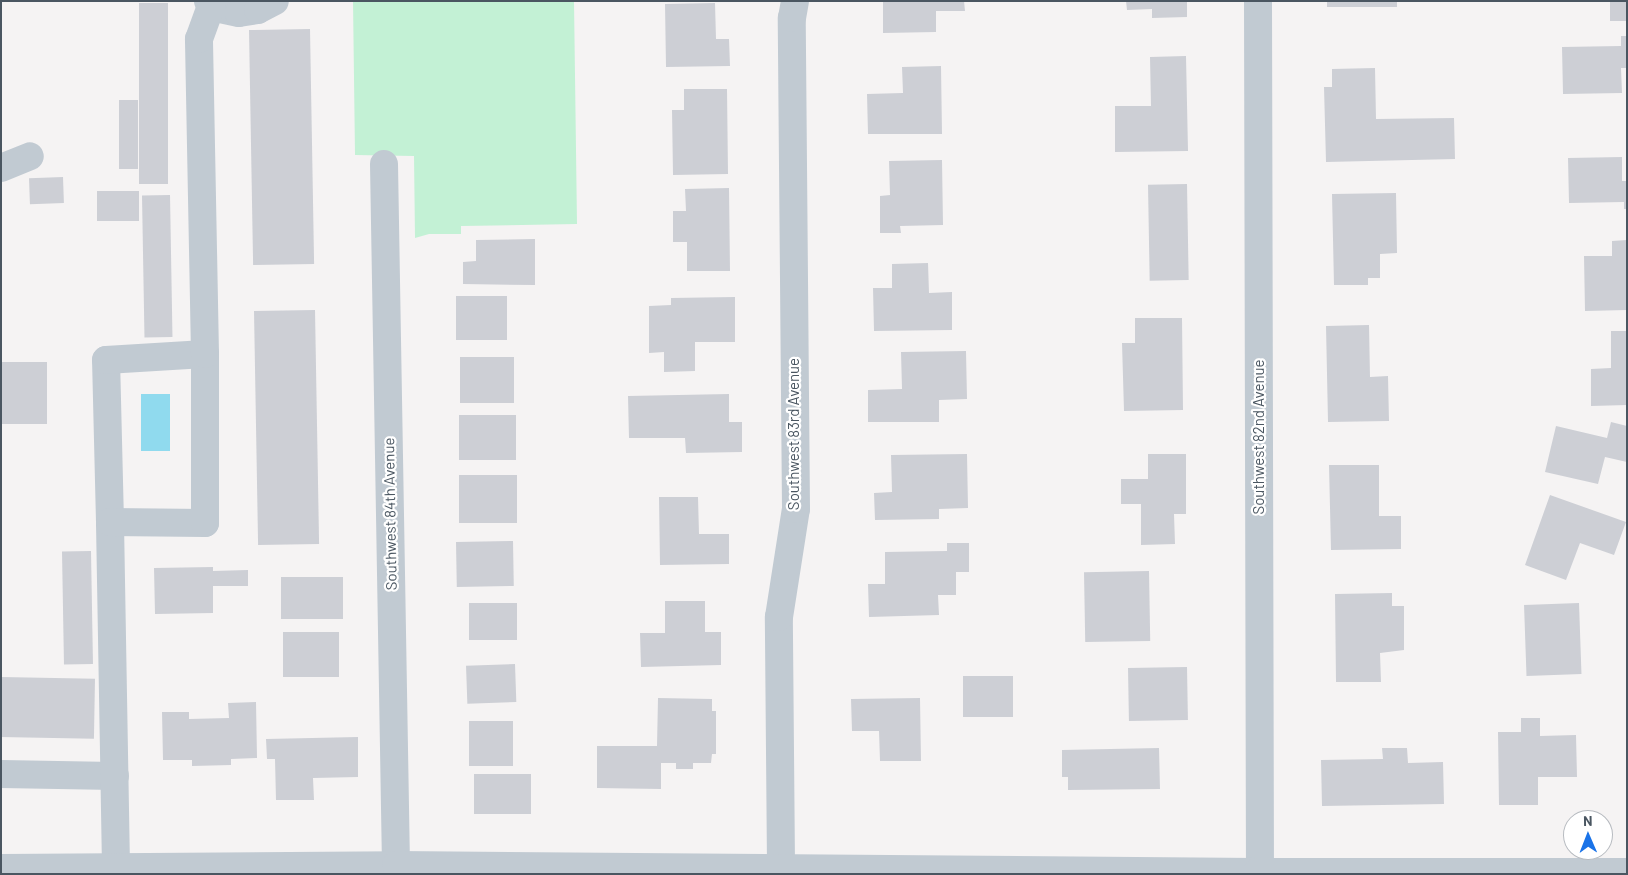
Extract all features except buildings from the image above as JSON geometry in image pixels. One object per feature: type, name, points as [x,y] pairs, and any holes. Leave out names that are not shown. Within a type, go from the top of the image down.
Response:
[{"type":"street","points":[[110,522],[205,523],[205,354],[199,39],[210,3],[220,9],[239,13],[258,10],[275,1]]},
{"type":"street","name":"Southwest 83rd Avenue","points":[[781,866],[779,617],[796,509],[792,28],[795,1]]},
{"type":"street","name":"Southwest 82nd Avenue","points":[[1258,1],[1260,873]]},
{"type":"street","points":[[1,168],[30,156]]},
{"type":"street","name":"Southwest 84th Avenue","points":[[384,164],[396,864]]},
{"type":"street","points":[[116,867],[106,360],[205,354]]},
{"type":"street","points":[[1,774],[115,776]]},
{"type":"street","points":[[1,868],[396,864],[781,866],[1260,873],[1627,872]]},
{"type":"green space","points":[[353,1],[574,1],[577,224],[461,226],[461,234],[429,234],[415,238],[414,156],[355,155]]},
{"type":"water","points":[[141,394],[170,394],[170,451],[141,451]]}]
